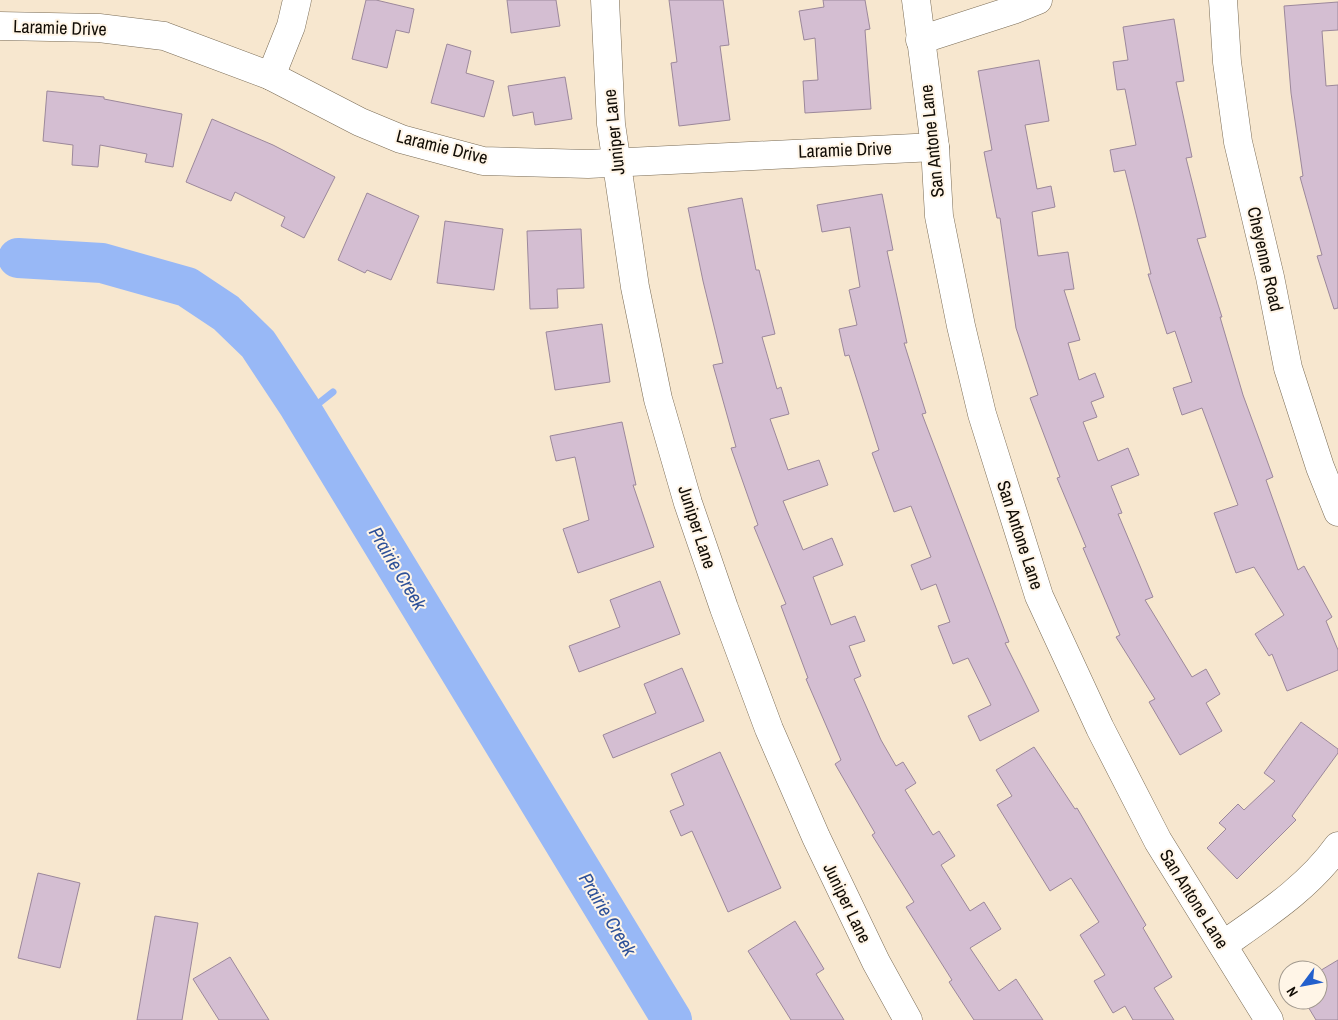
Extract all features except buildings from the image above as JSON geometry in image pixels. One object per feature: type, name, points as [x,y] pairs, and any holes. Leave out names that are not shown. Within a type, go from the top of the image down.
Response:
[{"type":"street","points":[[271,76],[292,26],[297,0]]},
{"type":"street","name":"Juniper Lane","points":[[605,0],[611,124],[635,286],[658,399],[688,503],[769,729],[816,837],[876,962],[908,1020]]},
{"type":"street","name":"San Antone Lane","points":[[916,0],[935,146],[939,216],[965,344],[982,414],[1039,596],[1100,728],[1158,841],[1268,1020]]},
{"type":"street","points":[[920,40],[1038,0]]},
{"type":"street","name":"Cheyenne Road","points":[[1223,0],[1227,62],[1238,142],[1270,278],[1288,368],[1320,468],[1338,512]]},
{"type":"street","name":"Laramie Drive","points":[[0,26],[99,28],[164,36],[271,76],[360,122],[401,139],[483,161],[588,164],[616,161],[935,146]]},
{"type":"street","points":[[1223,945],[1274,910],[1305,883],[1338,846]]},
{"type":"waterway","name":"Prairie Creek","points":[[18,258],[102,263],[187,287],[226,313],[258,344],[299,406],[672,1020]]},
{"type":"waterway","points":[[302,412],[314,407],[333,392]]}]
